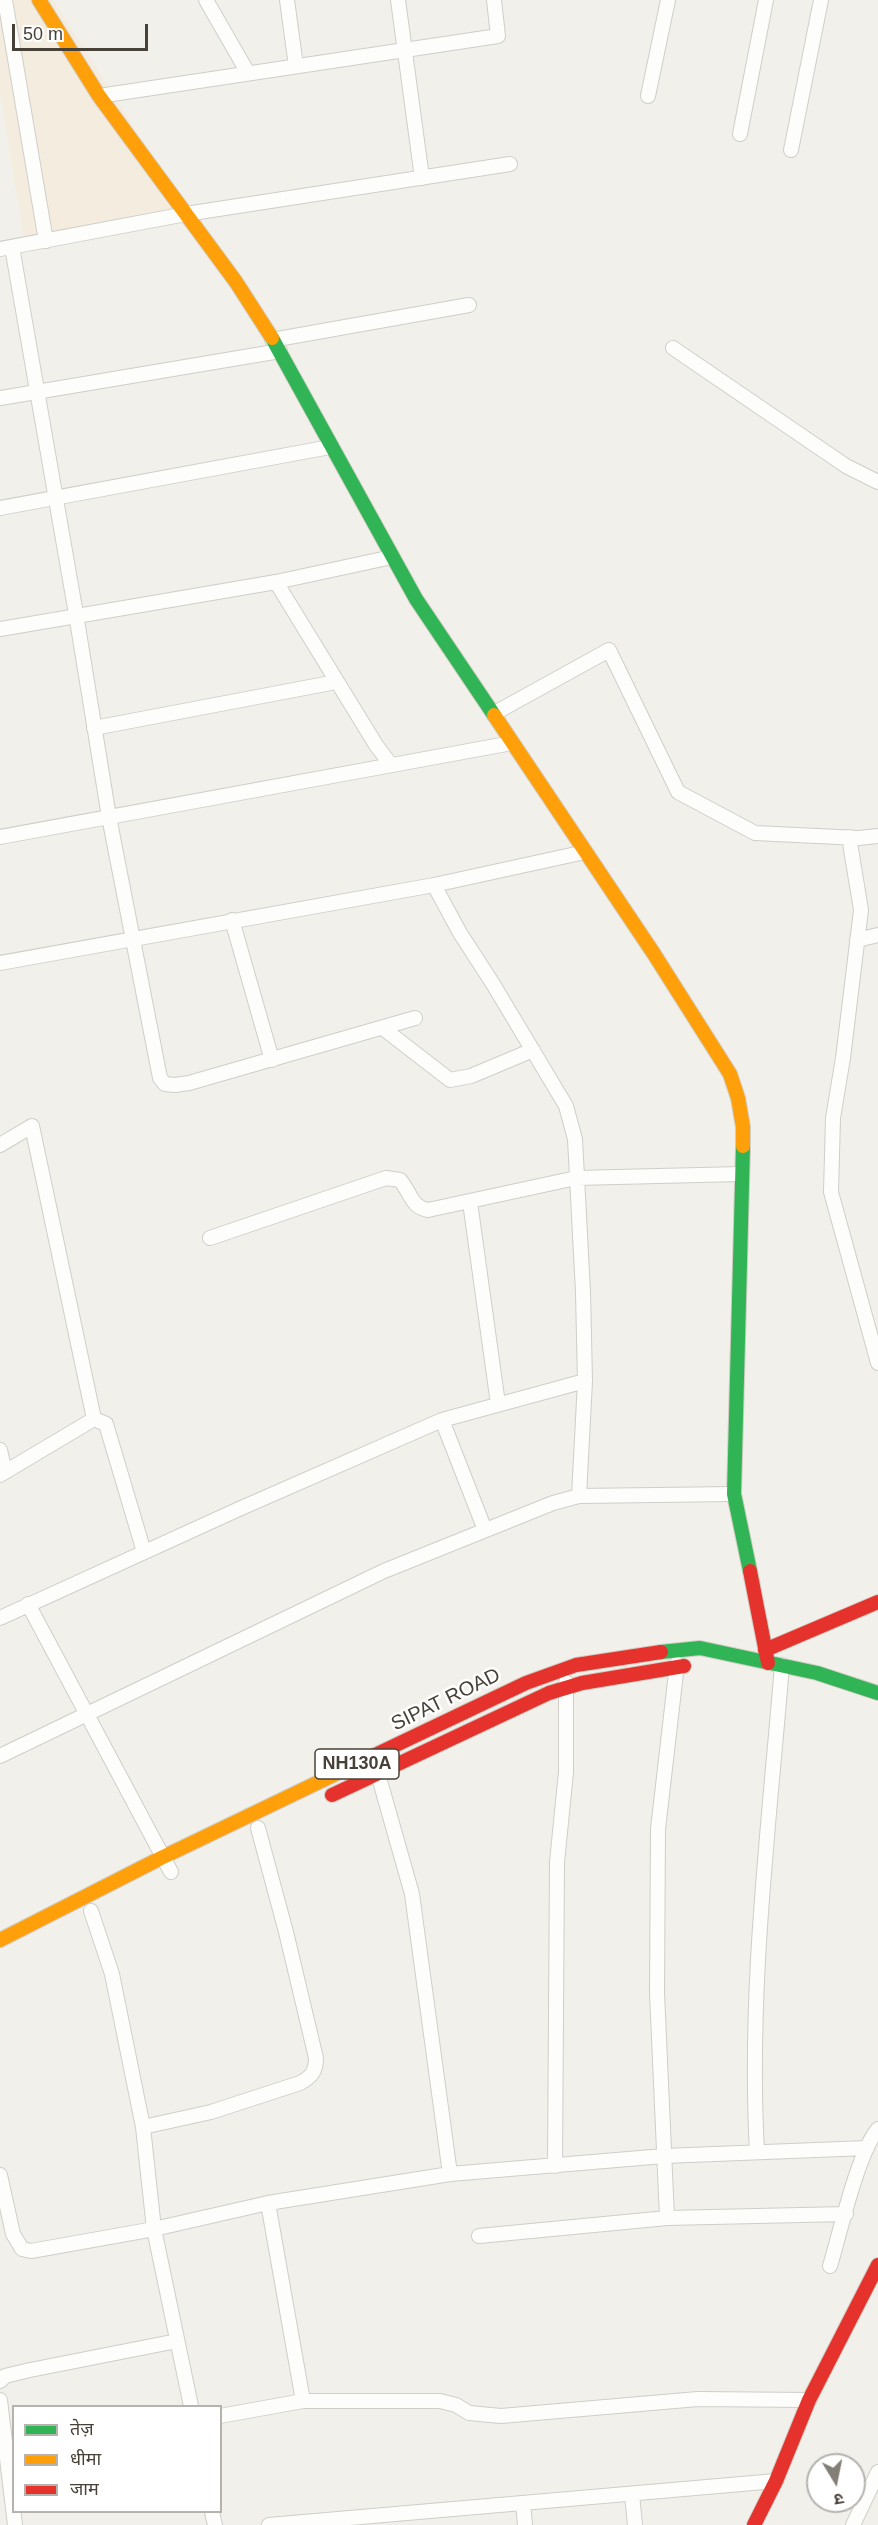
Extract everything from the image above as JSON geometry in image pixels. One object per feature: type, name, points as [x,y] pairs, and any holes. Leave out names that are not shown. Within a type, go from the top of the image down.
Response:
[{"type":"main road","points":[[39,0],[99,96],[236,282],[276,345],[416,600],[730,1074],[738,1098],[742,1127],[734,1494],[771,1659],[878,1602]]},
{"type":"main road","name":"SIPAT ROAD","points":[[0,1940],[161,1858],[526,1683],[565,1669],[619,1657],[700,1648],[731,1655],[771,1659],[878,1693]]},
{"type":"main road","name":"SIPAT ROAD","points":[[318,1802],[549,1694],[567,1688],[731,1655]]},
{"type":"main road","points":[[156,1879],[175,1870]]},
{"type":"main road","points":[[754,2525],[776,2481],[809,2400],[878,2265]]},
{"type":"street","points":[[5,0],[46,241]]},
{"type":"street","points":[[206,0],[248,73]]},
{"type":"street","points":[[287,0],[296,66]]},
{"type":"street","points":[[398,0],[422,178]]},
{"type":"street","points":[[99,96],[404,52],[498,36],[494,0]]},
{"type":"street","points":[[648,96],[668,0]]},
{"type":"street","points":[[740,135],[766,0]]},
{"type":"street","points":[[791,150],[821,0]]},
{"type":"street","points":[[415,1018],[384,1029],[189,1083],[165,1084],[157,1070],[109,817],[37,392],[6,248],[186,214],[510,164]]},
{"type":"street","points":[[0,398],[469,305]]},
{"type":"street","points":[[673,348],[846,466],[878,482]]},
{"type":"street","points":[[0,508],[330,447]]},
{"type":"street","points":[[0,628],[276,582],[392,557]]},
{"type":"street","points":[[276,582],[375,744],[392,765]]},
{"type":"street","points":[[493,714],[609,650],[678,792],[755,833],[878,836]]},
{"type":"street","points":[[94,728],[336,682]]},
{"type":"street","points":[[0,837],[512,743]]},
{"type":"street","points":[[849,837],[861,910],[843,1058],[833,1118],[831,1192],[878,1362]]},
{"type":"street","points":[[0,963],[434,885],[585,852]]},
{"type":"street","points":[[434,885],[460,933],[566,1106],[575,1139],[585,1381],[579,1496]]},
{"type":"street","points":[[232,920],[272,1060]]},
{"type":"street","points":[[857,940],[878,935]]},
{"type":"street","points":[[384,1029],[450,1080],[471,1076],[533,1050]]},
{"type":"street","points":[[0,1145],[32,1126],[94,1419]]},
{"type":"street","points":[[210,1238],[386,1178],[400,1180],[412,1202],[420,1208],[442,1208],[576,1178],[741,1174]]},
{"type":"street","points":[[470,1202],[498,1404]]},
{"type":"street","points":[[0,1618],[442,1420],[585,1381]]},
{"type":"street","points":[[0,1450],[3,1473],[94,1419]]},
{"type":"street","points":[[94,1419],[106,1424],[144,1552]]},
{"type":"street","points":[[442,1420],[485,1530]]},
{"type":"street","points":[[0,1756],[384,1571],[553,1503],[579,1496],[734,1494]]},
{"type":"street","points":[[28,1604],[161,1858],[175,1870]]},
{"type":"street","points":[[667,2218],[657,1993],[658,1829],[678,1650]]},
{"type":"street","points":[[757,2152],[753,2084],[756,1962],[771,1659]]},
{"type":"street","points":[[555,2166],[557,1862],[566,1772],[567,1688],[565,1669]]},
{"type":"street","points":[[378,1774],[412,1894],[450,2174]]},
{"type":"street","points":[[143,2127],[211,2112],[300,2084],[316,2069],[314,2051],[286,1932],[258,1828]]},
{"type":"street","points":[[92,1911],[112,1974],[143,2127],[154,2229],[191,2405]]},
{"type":"street","points":[[830,2266],[867,2148],[878,2129]]},
{"type":"street","points":[[0,2175],[13,2234],[22,2249],[40,2251],[154,2229],[268,2203],[450,2174],[664,2156],[867,2148]]},
{"type":"street","points":[[268,2203],[303,2402]]},
{"type":"street","points":[[479,2236],[667,2218],[846,2214]]},
{"type":"street","points":[[0,2381],[5,2376],[21,2372],[177,2341]]},
{"type":"street","points":[[222,2416],[303,2402],[440,2401],[456,2405],[469,2413],[501,2416],[698,2399],[809,2400]]},
{"type":"street","points":[[0,2400],[12,2500]]},
{"type":"street","points":[[854,2525],[878,2472]]},
{"type":"street","points":[[269,2525],[408,2519],[523,2503],[776,2481]]},
{"type":"street","points":[[632,2494],[635,2525]]},
{"type":"street","points":[[523,2503],[525,2525]]},
{"type":"shaded area","points":[[0,0],[53,0],[193,220],[26,251],[0,93]]},
{"type":"traffic: fast","points":[[272,338],[416,599],[494,715]]},
{"type":"traffic: fast","points":[[743,1146],[734,1494],[750,1571]]},
{"type":"traffic: fast","points":[[661,1652],[700,1648],[817,1673],[878,1693]]},
{"type":"traffic: slow","points":[[39,0],[99,96],[236,282],[272,338]]},
{"type":"traffic: slow","points":[[494,715],[654,954],[730,1074],[738,1098],[743,1127],[743,1146]]},
{"type":"traffic: slow","points":[[0,1940],[161,1858],[375,1755]]},
{"type":"traffic: jam","points":[[750,1571],[768,1663]]},
{"type":"traffic: jam","points":[[765,1650],[878,1602]]},
{"type":"traffic: jam","points":[[375,1755],[526,1683],[576,1665],[661,1652]]},
{"type":"traffic: jam","points":[[332,1795],[549,1693],[582,1683],[684,1666]]},
{"type":"traffic: jam","points":[[754,2525],[776,2481],[809,2400],[878,2265]]}]
